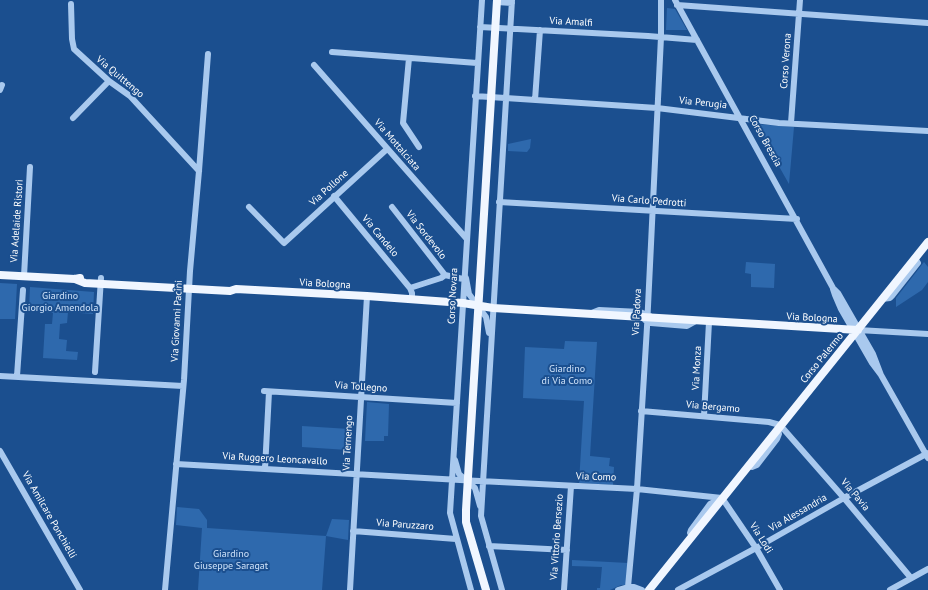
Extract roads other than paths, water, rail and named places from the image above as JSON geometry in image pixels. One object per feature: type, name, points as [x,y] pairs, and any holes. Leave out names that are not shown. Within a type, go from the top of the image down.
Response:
[{"type":"main road","points":[[486,590],[466,522],[466,510],[477,306],[497,1]]},
{"type":"main road","name":"Corso Palermo","points":[[649,590],[928,242]]},
{"type":"main road","name":"Via Bologna","points":[[0,275],[75,279],[84,282],[100,281],[189,286],[230,291],[236,290],[367,296],[463,303],[493,308],[589,314],[647,320],[696,321],[857,331]]},
{"type":"street","name":"Corso Novara","points":[[471,590],[450,513],[463,303],[463,279],[482,0]]},
{"type":"street","name":"Via Padova","points":[[628,587],[637,489],[642,411],[661,37],[661,0]]},
{"type":"street","name":"Corso Verona","points":[[791,123],[800,0]]},
{"type":"street","points":[[481,516],[512,2],[497,1]]},
{"type":"street","points":[[676,2],[928,23]]},
{"type":"street","name":"Corso Brescia","points":[[676,2],[797,219],[833,288],[834,295],[839,306],[857,331],[872,363],[882,375],[927,455]]},
{"type":"street","name":"Via Quittengo","points":[[72,4],[72,39],[74,49],[109,81],[130,96],[199,171]]},
{"type":"street","name":"Via Amalfi","points":[[480,27],[697,40]]},
{"type":"street","points":[[535,100],[540,30]]},
{"type":"street","points":[[332,52],[478,63]]},
{"type":"street","name":"Via Giovanni Pacini","points":[[165,590],[183,386],[189,286],[208,54]]},
{"type":"street","points":[[409,58],[403,123],[419,147]]},
{"type":"street","name":"Via Mottalciata","points":[[314,65],[466,238]]},
{"type":"street","points":[[73,118],[109,81]]},
{"type":"street","name":"Via Perugia","points":[[475,96],[657,108],[753,120],[791,123],[928,131]]},
{"type":"street","name":"Via Pollone","points":[[249,207],[284,242],[387,149]]},
{"type":"street","name":"Via Adelaide Ristori","points":[[24,276],[30,167]]},
{"type":"street","name":"Via Candelo","points":[[334,196],[410,288]]},
{"type":"street","name":"Via Carlo Pedrotti","points":[[499,202],[797,219]]},
{"type":"street","name":"Via Sordevolo","points":[[392,207],[445,275]]},
{"type":"street","points":[[464,264],[468,294],[486,317],[491,346]]},
{"type":"street","points":[[412,299],[410,288],[441,278],[445,275],[463,279]]},
{"type":"street","points":[[95,372],[100,281]]},
{"type":"street","points":[[17,376],[23,290]]},
{"type":"street","name":"Via Ternengo","points":[[350,590],[367,296]]},
{"type":"street","name":"Via Monza","points":[[704,416],[709,322]]},
{"type":"street","name":"Via Bologna","points":[[857,331],[928,334]]},
{"type":"street","points":[[0,376],[183,386]]},
{"type":"street","name":"Via Tollegno","points":[[265,469],[267,392],[457,403]]},
{"type":"street","name":"Via Bergamo","points":[[642,411],[769,422],[779,428]]},
{"type":"street","name":"Via Pavia","points":[[779,428],[844,498],[911,578]]},
{"type":"street","name":"Via Amilcare Ponchielli","points":[[0,452],[80,590]]},
{"type":"street","points":[[454,455],[459,473],[475,488],[481,516],[502,590]]},
{"type":"street","name":"Via Alessandria","points":[[678,590],[844,498],[927,455]]},
{"type":"street","name":"Via Ruggero Leoncavallo","points":[[176,464],[468,480]]},
{"type":"street","name":"Via Como","points":[[468,480],[637,489],[721,501]]},
{"type":"street","name":"Via Vittorio Bersezio","points":[[564,590],[571,486]]},
{"type":"street","name":"Via Lodi","points":[[721,501],[756,548],[780,590]]},
{"type":"street","name":"Via Paruzzaro","points":[[353,531],[456,539]]},
{"type":"street","points":[[489,546],[567,550]]},
{"type":"street","points":[[890,590],[928,569]]},
{"type":"street","points":[[618,590],[628,587],[634,587],[642,590]]},
{"type":"park label","name":"Giardino Giorgio Amendola","points":[[60,302]]},
{"type":"park label","name":"Giardino di Via Como","points":[[567,374]]},
{"type":"park label","name":"Giardino Giuseppe Saragat","points":[[231,560]]}]
